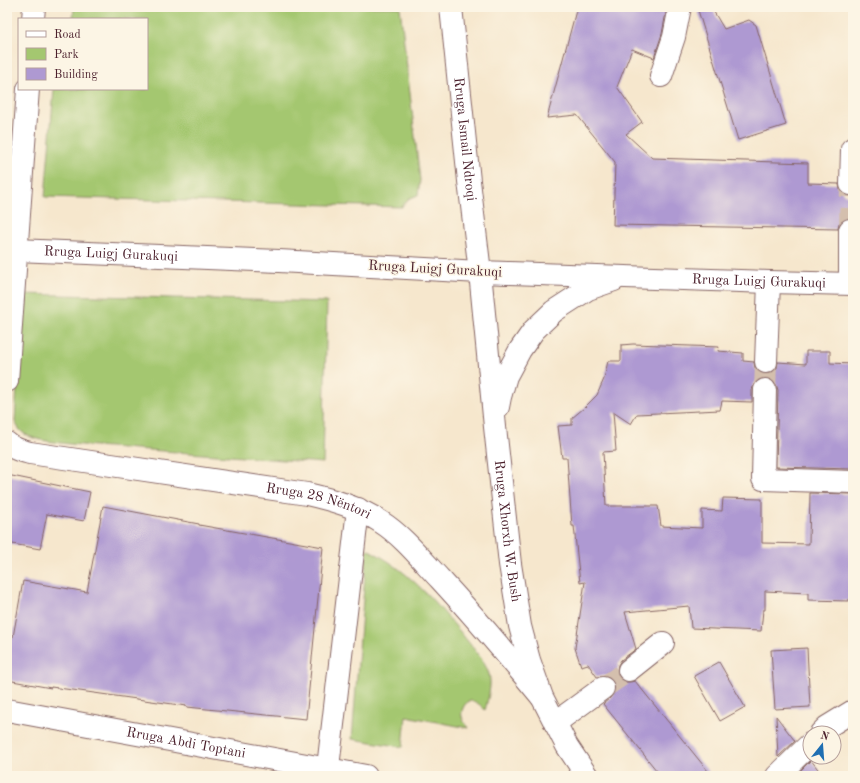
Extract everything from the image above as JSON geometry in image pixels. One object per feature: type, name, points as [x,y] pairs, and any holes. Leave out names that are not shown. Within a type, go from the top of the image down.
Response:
[{"type":"street","points":[[34,7],[34,18]]},
{"type":"street","name":"Rruga Ismail Ndroqi","points":[[451,7],[480,272]]},
{"type":"street","points":[[661,76],[674,37],[680,7]]},
{"type":"street","points":[[7,381],[11,281],[16,250],[28,90]]},
{"type":"street","points":[[851,184],[853,149]]},
{"type":"street","points":[[850,230],[851,284]]},
{"type":"street","name":"Rruga Luigj Gurakuqi","points":[[16,250],[194,257],[480,272],[851,284]]},
{"type":"street","name":"Rruga Xhorxh W. Bush","points":[[480,272],[510,564],[520,626],[529,660],[542,697],[567,746],[587,776]]},
{"type":"street","points":[[495,427],[500,397],[506,376],[520,350],[534,330],[554,310],[588,289],[625,277]]},
{"type":"street","points":[[766,362],[769,282]]},
{"type":"street","points":[[765,390],[763,479],[853,482]]},
{"type":"street","name":"Rruga 28 Nëntori","points":[[10,447],[30,453],[307,494],[336,501],[358,509],[381,522],[418,554],[490,635],[542,697]]},
{"type":"street","points":[[328,772],[358,509]]},
{"type":"street","points":[[630,670],[663,643]]},
{"type":"street","points":[[555,723],[603,688]]},
{"type":"street","name":"Rruga Abdi Toptani","points":[[7,710],[328,772],[366,776]]},
{"type":"street","points":[[830,725],[853,711]]},
{"type":"street","points":[[777,776],[802,752]]},
{"type":"green space","points":[[74,7],[400,7],[420,180],[418,195],[408,199],[402,207],[45,197],[54,90],[148,90],[148,18],[73,18]]},
{"type":"green space","points":[[22,294],[327,302],[323,463],[69,444],[36,439],[24,434],[15,422]]},
{"type":"green space","points":[[367,549],[407,575],[419,586],[451,621],[487,668],[490,678],[490,687],[485,710],[477,703],[471,701],[465,704],[462,716],[468,728],[406,716],[403,747],[352,739]]},
{"type":"building","points":[[577,7],[667,7],[662,34],[654,58],[632,49],[617,87],[642,122],[626,134],[652,158],[808,163],[808,183],[839,184],[840,190],[844,194],[853,196],[853,218],[843,219],[839,223],[838,229],[613,225],[615,162],[577,115],[547,118]]},
{"type":"building","points":[[697,7],[711,7],[724,29],[749,20],[756,25],[786,125],[738,140]]},
{"type":"building","points":[[633,344],[719,347],[718,351],[743,353],[743,361],[754,362],[755,368],[760,373],[765,374],[772,373],[777,368],[778,362],[806,364],[806,351],[830,351],[830,363],[853,364],[853,469],[776,467],[778,390],[776,384],[772,380],[766,378],[759,379],[754,384],[752,390],[752,402],[722,401],[720,410],[637,414],[631,424],[613,412],[616,451],[603,452],[606,506],[658,506],[661,526],[702,528],[702,510],[722,511],[723,498],[762,499],[762,543],[809,544],[810,493],[853,494],[853,599],[849,599],[849,601],[808,600],[808,593],[765,591],[765,610],[763,610],[761,631],[691,628],[689,606],[625,612],[636,649],[621,660],[617,671],[619,677],[625,682],[635,681],[712,776],[661,776],[603,704],[614,693],[615,687],[613,681],[608,676],[597,677],[588,664],[581,666],[575,648],[585,582],[580,583],[574,526],[572,526],[567,458],[562,458],[558,426],[572,425],[572,418],[597,395],[604,379],[608,361],[621,361],[621,345]]},
{"type":"building","points":[[7,475],[90,492],[84,521],[47,514],[40,549],[7,543]]},
{"type":"building","points":[[103,506],[323,547],[306,719],[187,707],[51,688],[7,680],[7,636],[13,637],[23,581],[87,592]]},
{"type":"building","points":[[807,648],[810,707],[775,709],[771,650]]},
{"type":"building","points":[[719,662],[745,707],[720,721],[694,676]]},
{"type":"building","points":[[776,716],[795,741],[778,757]]},
{"type":"building","points":[[806,765],[815,765],[823,776],[795,776]]},
{"type":"tunnel","points":[[850,230],[851,184]]},
{"type":"tunnel","points":[[765,390],[766,362]]},
{"type":"tunnel","points":[[603,688],[629,670]]}]
